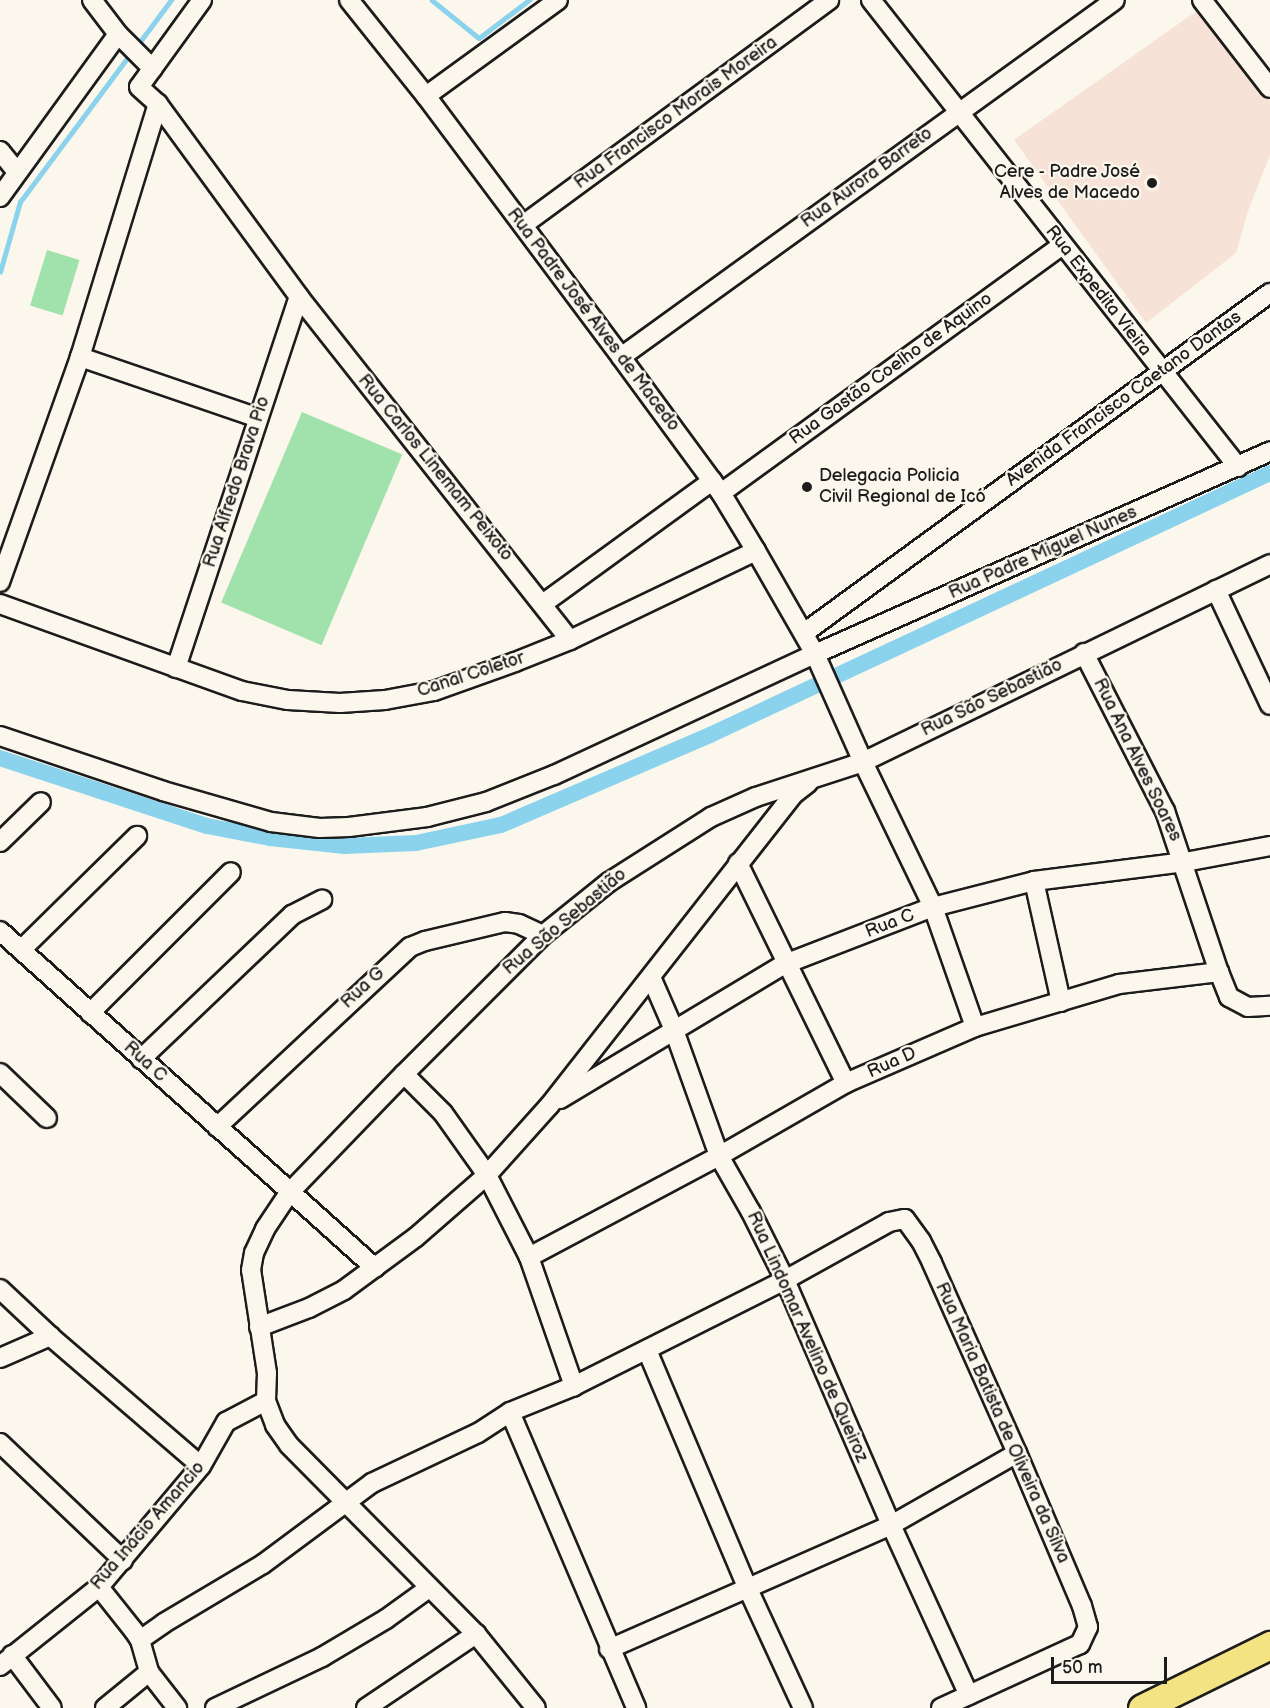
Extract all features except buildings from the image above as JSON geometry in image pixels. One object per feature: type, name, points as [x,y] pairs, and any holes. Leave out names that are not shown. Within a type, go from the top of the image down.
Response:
[{"type":"highway","points":[[1142,1708],[1270,1645]]},
{"type":"street","points":[[92,0],[121,38],[149,65],[202,0]]},
{"type":"street","name":"Rua Padre José Alves de Macedo","points":[[349,0],[426,96],[621,357],[716,487],[756,550],[804,633],[933,908],[975,1027]]},
{"type":"street","points":[[426,96],[558,0]]},
{"type":"street","name":"Rua Francisco Morais Moreira","points":[[523,225],[829,0]]},
{"type":"street","name":"Rua Expedita Vieira","points":[[872,0],[1238,467]]},
{"type":"street","name":"Rua Aurora Barreto","points":[[621,357],[958,111],[1115,0]]},
{"type":"street","points":[[1202,0],[1270,88]]},
{"type":"street","points":[[0,197],[121,38]]},
{"type":"street","name":"Rua Carlos Linemam Peixoto","points":[[149,65],[139,87],[158,104],[300,297],[417,448],[544,603],[570,640]]},
{"type":"street","points":[[0,582],[80,357],[158,104]]},
{"type":"street","points":[[0,151],[17,172]]},
{"type":"street","name":"Rua Gastão Coelho de Aquino","points":[[544,603],[716,487],[1062,245]]},
{"type":"street","name":"Avenida Francisco Caetano Dantas","points":[[804,633],[1270,293]]},
{"type":"street","name":"Rua Alfredo Brava Pio","points":[[176,668],[300,297]]},
{"type":"street","points":[[80,357],[258,418]]},
{"type":"street","name":"Rua Padre Miguel Nunes","points":[[0,736],[163,791],[271,822],[320,828],[388,824],[486,802],[554,775],[817,660],[1270,451]]},
{"type":"street","name":"Canal Coletor","points":[[0,604],[242,691],[288,700],[340,703],[385,700],[434,691],[570,640],[756,550]]},
{"type":"street","name":"Rua São Sebastião","points":[[266,1401],[267,1373],[252,1270],[254,1253],[265,1229],[289,1192],[543,935],[609,882],[711,817],[756,797],[863,762],[1270,564]]},
{"type":"street","points":[[1216,590],[1270,705]]},
{"type":"street","name":"Rua Ana Alves Soares","points":[[1084,653],[1166,811],[1185,862],[1219,972]]},
{"type":"street","points":[[259,1327],[309,1308],[344,1290],[375,1268],[487,1174],[549,1106],[794,794],[814,778]]},
{"type":"street","points":[[0,842],[41,802]]},
{"type":"street","points":[[21,950],[137,837]]},
{"type":"street","name":"Rua C","points":[[549,1106],[785,964],[933,908],[1034,881],[1185,862],[1270,846]]},
{"type":"street","points":[[738,863],[785,964],[846,1083]]},
{"type":"street","points":[[90,1013],[231,872]]},
{"type":"street","points":[[1034,881],[1061,1002]]},
{"type":"street","points":[[141,1059],[292,915],[322,900]]},
{"type":"street","name":"Rua G","points":[[217,1127],[410,947],[425,940],[505,922],[519,924],[543,935]]},
{"type":"street","name":"Rua C","points":[[0,931],[375,1268]]},
{"type":"street","points":[[1219,972],[1229,998],[1248,1007],[1270,1006]]},
{"type":"street","name":"Rua D","points":[[529,1257],[718,1156],[846,1083],[975,1027],[1119,984],[1219,972]]},
{"type":"street","name":"Rua Lindomar Avelino de Queiroz","points":[[651,977],[674,1030],[718,1156],[751,1212],[785,1280],[891,1525],[969,1695]]},
{"type":"street","points":[[0,1073],[47,1118]]},
{"type":"street","points":[[404,1074],[443,1113],[487,1174],[529,1257],[574,1386]]},
{"type":"street","name":"Rua Maria Batista de Oliveira da Silva","points":[[785,1280],[889,1222],[905,1220],[921,1241],[932,1263],[1082,1606],[1088,1627],[1080,1644],[941,1708]]},
{"type":"street","points":[[140,1640],[164,1623],[249,1574],[372,1483],[478,1433],[510,1412],[574,1386],[785,1280]]},
{"type":"street","points":[[0,1289],[50,1336],[201,1466]]},
{"type":"street","points":[[0,1358],[50,1336]]},
{"type":"street","points":[[646,1350],[748,1589],[803,1708]]},
{"type":"street","points":[[266,1401],[275,1425],[289,1445],[476,1634],[537,1708]]},
{"type":"street","name":"Rua Inácio Amancio","points":[[6,1661],[99,1587],[201,1466],[226,1422],[266,1401]]},
{"type":"street","points":[[510,1412],[636,1708]]},
{"type":"street","points":[[0,1443],[123,1560]]},
{"type":"street","points":[[609,1649],[891,1525],[1017,1454]]},
{"type":"street","points":[[99,1587],[140,1640],[149,1672],[177,1708]]},
{"type":"street","points":[[215,1708],[322,1657],[386,1619],[429,1588]]},
{"type":"street","points":[[366,1708],[476,1634]]},
{"type":"street","points":[[6,1661],[52,1708]]},
{"type":"street","points":[[105,1708],[149,1672]]},
{"type":"shaded area","name":"Cere - Padre José Alves de Macedo","points":[[1201,8],[1270,100],[1270,155],[1248,211],[1236,253],[1146,323],[1014,140]]},
{"type":"green space","points":[[47,250],[80,260],[63,315],[30,305]]},
{"type":"green space","points":[[302,412],[402,455],[321,645],[221,603]]},
{"type":"waterway","points":[[136,47],[171,0]]},
{"type":"waterway","points":[[432,0],[479,38],[529,0]]},
{"type":"waterway","points":[[0,272],[20,202],[131,53]]},
{"type":"waterway","points":[[0,758],[207,826],[270,838],[345,846],[416,843],[501,825],[710,735],[1270,473]]},
{"type":"place","name":"Cere - Padre José Alves de Macedo","points":[[1152,183]]},
{"type":"place","name":"Delegacia Policia Civil Regional de Icó","points":[[807,487]]}]
